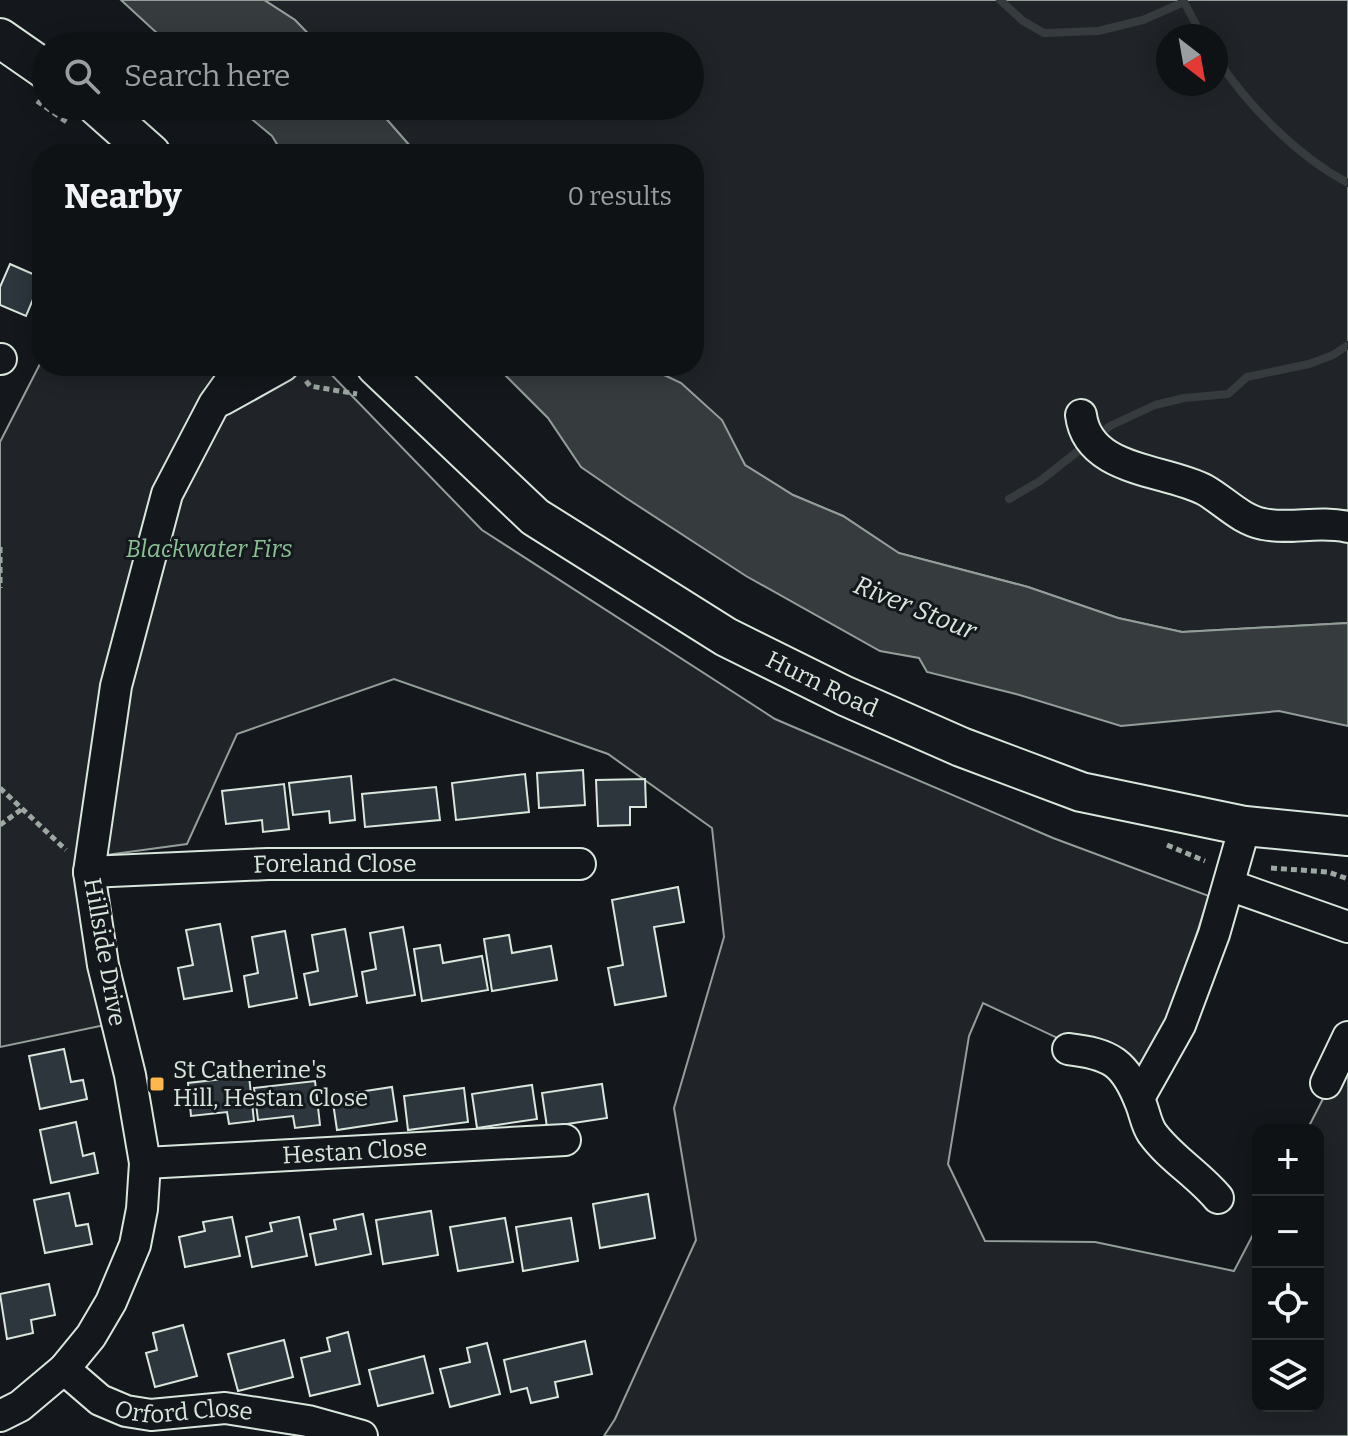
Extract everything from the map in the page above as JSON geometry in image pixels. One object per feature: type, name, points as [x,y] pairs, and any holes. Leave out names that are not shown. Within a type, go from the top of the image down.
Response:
[{"type":"main road","points":[[0,38],[32,77]]},
{"type":"main road","points":[[91,120],[133,144]]},
{"type":"main road","name":"Hurn Road","points":[[387,376],[535,517],[726,637],[845,696],[917,728],[1068,787],[1245,826],[1348,836]]},
{"type":"street","name":"Hillside Drive","points":[[214,404],[221,376]]},
{"type":"street","name":"Hillside Drive","points":[[0,1416],[20,1406],[64,1369],[91,1336],[111,1302],[135,1245],[142,1209],[145,1163],[130,1075],[103,965],[89,872],[116,686],[167,494],[214,404],[234,376]]},
{"type":"street","points":[[214,404],[265,376]]},
{"type":"street","points":[[1088,431],[1107,456],[1125,465],[1183,480],[1259,523],[1274,526],[1318,523],[1348,527]]},
{"type":"street","points":[[1139,1098],[1180,1025],[1214,934],[1245,826]]},
{"type":"street","name":"Foreland Close","points":[[89,872],[268,864],[580,864]]},
{"type":"street","points":[[1229,885],[1348,927]]},
{"type":"street","points":[[1326,1083],[1348,1037]]},
{"type":"street","points":[[1068,1049],[1097,1053],[1115,1062],[1124,1071],[1139,1098],[1153,1134],[1218,1198]]},
{"type":"street","name":"Hestan Close","points":[[145,1163],[565,1140]]},
{"type":"street","name":"Orford Close","points":[[64,1369],[100,1400],[126,1411],[151,1415],[225,1408],[308,1421],[362,1436]]},
{"type":"path","points":[[0,547],[0,588]]},
{"type":"path","points":[[0,788],[89,872]]},
{"type":"path","points":[[0,825],[22,809]]},
{"type":"green space","points":[[264,0],[1348,0],[1348,623],[1182,632],[1118,618],[1028,587],[898,553],[843,516],[793,495],[745,465],[721,420],[681,383],[666,376],[704,376],[704,144],[408,144],[387,120],[704,120],[704,32],[307,32],[295,20]]},
{"type":"green space","name":"Blackwater Firs","points":[[34,376],[333,376],[482,530],[775,719],[1053,838],[1209,896],[1172,1009],[1132,1079],[1113,1064],[983,1003],[969,1036],[948,1164],[985,1241],[1095,1242],[1234,1271],[1252,1236],[1252,1412],[1324,1412],[1324,1124],[1310,1124],[1348,1050],[1348,1436],[604,1436],[615,1419],[696,1240],[674,1108],[724,937],[712,828],[608,754],[394,679],[237,734],[187,844],[76,859],[105,1025],[0,1047],[0,442]]},
{"type":"water","points":[[121,0],[264,0],[295,20],[307,32],[156,32]]},
{"type":"water","points":[[253,120],[387,120],[408,144],[277,144]]},
{"type":"water","name":"River Stour","points":[[506,376],[666,376],[681,383],[722,420],[745,465],[793,495],[843,516],[899,553],[1028,587],[1118,618],[1182,632],[1348,623],[1348,726],[1279,711],[1121,726],[1016,694],[927,672],[919,658],[880,651],[746,576],[626,498],[581,467],[548,418]]},
{"type":"building","points":[[10,264],[32,274],[32,302],[26,316],[0,305],[0,287]]},
{"type":"building","points":[[583,770],[585,805],[539,808],[537,773]]},
{"type":"building","points":[[525,774],[529,812],[456,820],[452,783]]},
{"type":"building","points":[[351,776],[355,820],[330,823],[329,811],[293,815],[289,783]]},
{"type":"building","points":[[645,779],[646,807],[630,807],[630,825],[598,826],[596,780]]},
{"type":"building","points":[[284,784],[289,829],[263,832],[262,820],[226,824],[222,791]]},
{"type":"building","points":[[436,787],[440,820],[365,827],[362,794]]},
{"type":"building","points":[[678,887],[684,922],[654,927],[666,996],[615,1005],[608,968],[623,965],[612,900]]},
{"type":"building","points":[[220,924],[232,991],[184,999],[178,968],[193,965],[186,930]]},
{"type":"building","points":[[403,927],[415,995],[367,1003],[362,972],[376,969],[370,933]]},
{"type":"building","points":[[345,929],[357,996],[310,1005],[304,974],[318,971],[312,935]]},
{"type":"building","points":[[285,931],[297,998],[249,1007],[244,976],[258,973],[252,937]]},
{"type":"building","points":[[509,935],[512,953],[551,946],[557,980],[492,991],[484,939]]},
{"type":"building","points":[[440,945],[443,963],[482,956],[488,990],[422,1001],[414,949]]},
{"type":"building","points":[[64,1049],[71,1082],[83,1080],[87,1099],[40,1109],[29,1056]]},
{"type":"building","points":[[249,1076],[254,1121],[229,1124],[227,1112],[191,1116],[188,1083]]},
{"type":"building","points":[[315,1081],[320,1125],[295,1128],[293,1116],[258,1120],[254,1088]]},
{"type":"building","points":[[602,1084],[607,1118],[547,1127],[542,1093]]},
{"type":"building","points":[[532,1085],[537,1119],[477,1128],[472,1094]]},
{"type":"building","points":[[392,1087],[397,1121],[337,1130],[332,1096]]},
{"type":"building","points":[[464,1088],[468,1122],[408,1130],[404,1096]]},
{"type":"building","points":[[76,1122],[83,1156],[94,1153],[98,1173],[51,1183],[40,1130]]},
{"type":"building","points":[[69,1193],[76,1226],[88,1224],[92,1244],[45,1253],[34,1200]]},
{"type":"building","points":[[648,1194],[655,1238],[600,1248],[593,1204]]},
{"type":"building","points":[[431,1211],[438,1255],[383,1264],[376,1220]]},
{"type":"building","points":[[363,1214],[371,1254],[316,1265],[310,1234],[336,1229],[334,1220]]},
{"type":"building","points":[[232,1217],[240,1256],[185,1267],[179,1237],[205,1231],[203,1222]]},
{"type":"building","points":[[299,1217],[307,1256],[252,1267],[246,1237],[272,1231],[270,1223]]},
{"type":"building","points":[[505,1218],[513,1262],[458,1271],[450,1227]]},
{"type":"building","points":[[571,1218],[578,1261],[523,1271],[516,1227]]},
{"type":"building","points":[[49,1284],[55,1315],[31,1320],[33,1333],[7,1339],[0,1294]]},
{"type":"building","points":[[183,1325],[197,1376],[155,1387],[146,1353],[157,1350],[153,1333]]},
{"type":"building","points":[[348,1332],[360,1384],[310,1396],[301,1358],[330,1351],[327,1338]]},
{"type":"building","points":[[284,1340],[293,1377],[238,1391],[228,1354]]},
{"type":"building","points":[[585,1341],[592,1374],[555,1382],[558,1397],[531,1403],[527,1388],[511,1392],[504,1360]]},
{"type":"building","points":[[487,1343],[500,1394],[450,1407],[440,1369],[470,1362],[467,1348]]},
{"type":"building","points":[[424,1356],[433,1393],[378,1406],[369,1370]]},
{"type":"waterway","points":[[1000,0],[1023,21],[1044,33],[1098,31],[1143,20],[1184,2]]},
{"type":"waterway","points":[[1183,0],[1196,24]]},
{"type":"waterway","points":[[1228,75],[1274,128],[1310,159],[1348,183]]},
{"type":"waterway","points":[[1009,499],[1040,481],[1110,426],[1155,405],[1184,398],[1228,394],[1247,377],[1309,364],[1333,355],[1348,345]]},
{"type":"place","name":"St Catherine's Hill, Hestan Close","points":[[157,1084]]}]
